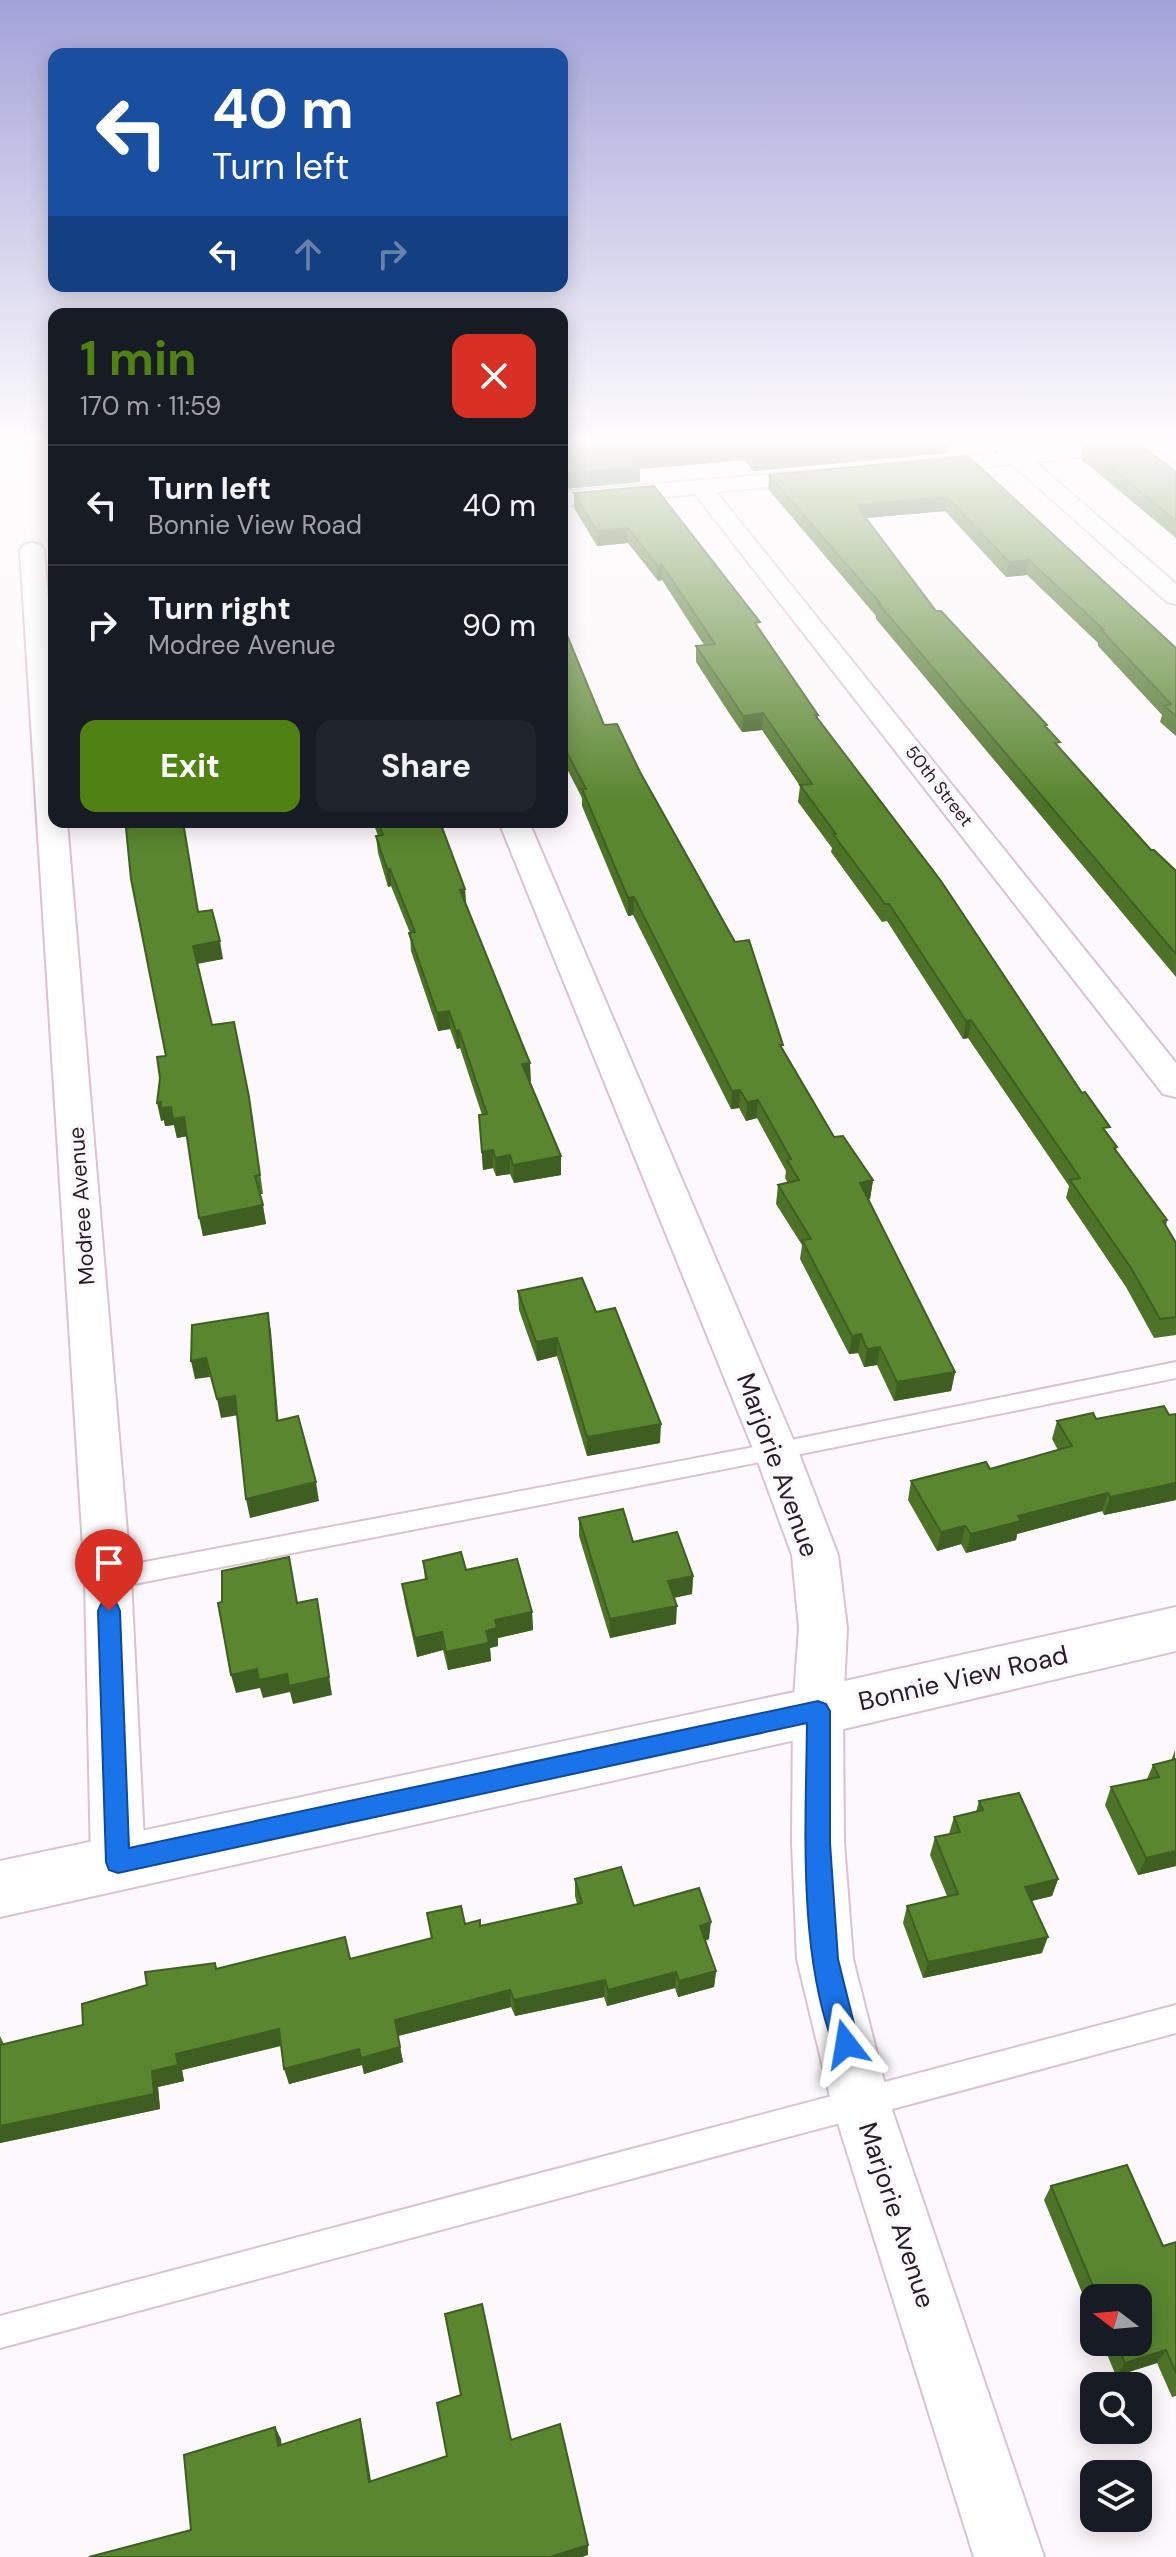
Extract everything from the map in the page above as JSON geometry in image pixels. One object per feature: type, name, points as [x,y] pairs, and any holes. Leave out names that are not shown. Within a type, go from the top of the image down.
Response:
[{"type":"street","name":"Modree Avenue","points":[[33,561],[48,767]]},
{"type":"street","name":"50th Street","points":[[760,561],[1176,1086]]},
{"type":"street","points":[[1135,561],[1176,597]]},
{"type":"street","points":[[1151,575],[1176,572]]},
{"type":"street","name":"Modree Avenue","points":[[53,828],[108,1579],[118,1862]]},
{"type":"street","name":"Marjorie Avenue","points":[[516,828],[776,1451],[815,1555],[823,1628],[818,1711],[818,1843],[825,1959],[860,2101],[1009,2557]]},
{"type":"street","name":"Bonnie View Road","points":[[0,1889],[818,1711],[1176,1629]]},
{"type":"lane","points":[[108,1579],[776,1451],[1176,1370]]},
{"type":"lane","points":[[0,2332],[1176,2019]]},
{"type":"building","points":[[654,561],[713,561],[760,622],[755,623],[818,715],[815,715],[941,881],[1082,1093],[1085,1092],[1110,1127],[1103,1128],[1117,1147],[1114,1148],[1167,1220],[1163,1221],[1176,1243],[1176,1317],[1160,1319],[1131,1268],[1070,1180],[1080,1178],[971,1020],[966,1021],[889,904],[885,904],[833,834],[836,834],[800,785],[812,784],[763,713],[743,716],[696,646],[715,644],[662,565],[658,566]]},
{"type":"building","points":[[844,561],[899,561],[936,611],[941,611],[1047,725],[1060,742],[1055,743],[1151,850],[1176,871],[1176,954],[878,603]]},
{"type":"building","points":[[1030,561],[1082,561],[1176,648],[1176,716],[1164,706],[1171,704],[1101,630],[1104,630]]},
{"type":"building","points":[[568,638],[604,725],[617,724],[640,772],[735,942],[749,940],[783,1045],[780,1045],[834,1137],[843,1136],[873,1180],[860,1183],[955,1372],[897,1382],[880,1347],[867,1349],[861,1334],[852,1336],[802,1240],[811,1239],[778,1185],[799,1180],[787,1160],[791,1159],[758,1100],[747,1102],[740,1090],[732,1091],[634,897],[628,898],[582,789],[586,789],[568,754]]},
{"type":"building","points":[[126,828],[184,828],[198,912],[212,910],[220,941],[193,946],[212,1025],[234,1022],[260,1175],[255,1176],[263,1205],[199,1218],[184,1117],[173,1119],[171,1107],[161,1108],[161,1102],[157,1103],[160,1078],[157,1057],[166,1056],[131,879]]},
{"type":"building","points":[[380,828],[442,828],[465,889],[460,890],[530,1063],[522,1064],[561,1156],[513,1165],[510,1155],[495,1158],[493,1150],[482,1152],[479,1115],[487,1114],[459,1030],[456,1031],[449,1011],[437,1013],[409,933],[415,932],[376,836],[383,835]]},
{"type":"building","points":[[582,1278],[596,1312],[615,1308],[661,1424],[587,1437],[557,1338],[536,1342],[518,1291]]},
{"type":"building","points":[[268,1313],[277,1421],[298,1416],[316,1482],[246,1499],[235,1396],[217,1399],[206,1358],[191,1361],[192,1325]]},
{"type":"building","points":[[1164,1406],[1169,1415],[1176,1414],[1176,1483],[1110,1497],[1108,1493],[1018,1516],[1021,1521],[971,1534],[965,1526],[941,1532],[911,1481],[986,1462],[990,1469],[1072,1446],[1057,1421],[1093,1413],[1096,1419]]},
{"type":"building","points":[[623,1509],[633,1542],[677,1532],[693,1576],[668,1581],[677,1606],[610,1619],[579,1518]]},
{"type":"building","points":[[461,1552],[466,1570],[517,1559],[532,1612],[495,1620],[497,1628],[486,1631],[489,1643],[446,1652],[442,1632],[415,1638],[402,1584],[427,1579],[423,1561]]},
{"type":"building","points":[[289,1557],[297,1603],[317,1599],[329,1677],[289,1686],[287,1674],[259,1680],[257,1669],[231,1675],[218,1603],[222,1602],[222,1571]]},
{"type":"building","points":[[1176,1759],[1176,1851],[1146,1858],[1111,1787],[1159,1777],[1153,1765]]},
{"type":"building","points":[[1019,1793],[1058,1879],[1025,1887],[1048,1937],[928,1962],[907,1906],[958,1894],[935,1837],[960,1832],[954,1817],[983,1810],[979,1801]]},
{"type":"building","points":[[621,1867],[634,1906],[699,1888],[711,1922],[700,1926],[716,1971],[679,1981],[676,1972],[608,1990],[605,1980],[514,2000],[510,1990],[395,2020],[400,2047],[361,2058],[359,2049],[284,2069],[279,2029],[176,2054],[178,2065],[152,2071],[154,2094],[0,2126],[0,2045],[83,2025],[82,2004],[147,1985],[145,1972],[215,1963],[216,1969],[345,1937],[350,1959],[432,1938],[427,1913],[461,1906],[465,1924],[480,1920],[480,1926],[582,1903],[575,1879]]},
{"type":"building","points":[[1127,2165],[1163,2246],[1176,2242],[1176,2373],[1166,2350],[1152,2354],[1152,2284],[1092,2284],[1051,2186]]},
{"type":"building","points":[[482,2304],[511,2440],[560,2424],[588,2545],[550,2557],[89,2557],[191,2530],[184,2455],[275,2427],[278,2446],[360,2419],[369,2482],[447,2456],[437,2403],[461,2395],[445,2314]]},
{"type":"building","points":[[1122,2356],[1147,2356],[1125,2363]]},
{"type":"route","points":[[109,1611],[118,1862],[818,1711],[818,1843],[825,1959],[846,2044]]}]
